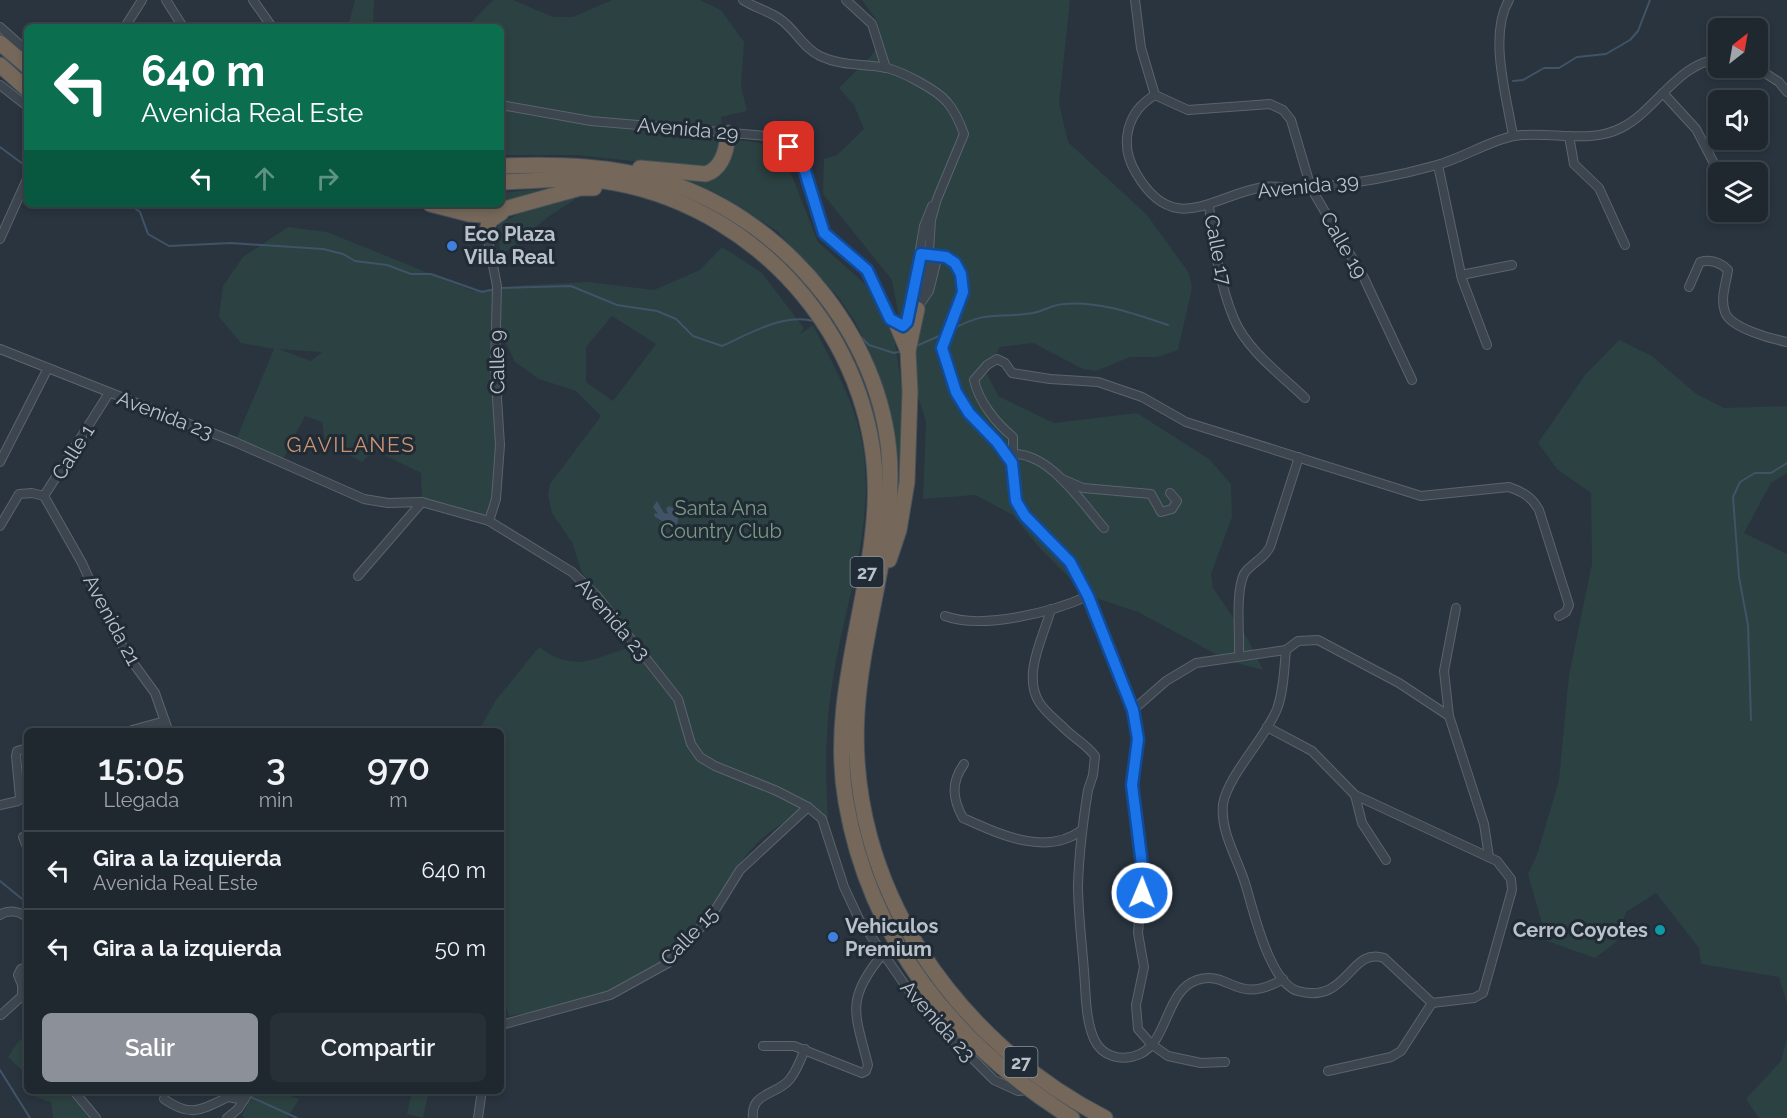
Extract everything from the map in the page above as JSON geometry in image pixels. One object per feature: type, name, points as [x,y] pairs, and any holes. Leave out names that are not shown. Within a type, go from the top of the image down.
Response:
[{"type":"highway","points":[[0,43],[24,63]]},
{"type":"highway","points":[[0,65],[24,86]]},
{"type":"highway","points":[[571,164],[589,163],[706,174],[714,171],[721,162],[728,133]]},
{"type":"highway","name":"27","points":[[504,166],[571,164],[667,182],[694,192],[727,209],[778,246],[813,282],[837,314],[872,382],[887,444],[889,511],[879,582],[864,646],[857,710],[856,754],[860,796],[870,844],[888,896],[911,937],[949,990],[976,1020],[1039,1077],[1105,1118]]},
{"type":"highway","name":"27","points":[[504,183],[581,179],[639,188],[678,201],[719,221],[769,256],[801,291],[823,321],[851,373],[868,422],[876,470],[875,508],[865,588],[852,644],[842,706],[841,757],[845,800],[854,842],[870,889],[898,948],[936,1001],[963,1031],[1030,1090],[1072,1118]]},
{"type":"highway","points":[[504,206],[539,200],[580,188],[620,192],[639,188]]},
{"type":"highway","points":[[487,233],[489,221],[497,214],[527,206],[539,200]]},
{"type":"highway","points":[[451,207],[478,211],[500,207]]},
{"type":"highway","points":[[478,211],[480,222],[487,233]]},
{"type":"highway","points":[[907,348],[910,315]]},
{"type":"highway","points":[[879,582],[893,551],[908,482],[910,392],[907,348],[910,315]]},
{"type":"street","points":[[127,24],[142,0]]},
{"type":"street","points":[[166,0],[181,24]]},
{"type":"street","points":[[253,0],[270,24]]},
{"type":"street","points":[[743,0],[758,10],[777,17],[794,29],[808,49],[820,56],[849,66],[885,68],[904,74],[946,100],[964,134],[937,198],[932,220],[929,291],[910,315]]},
{"type":"street","points":[[846,0],[872,24],[885,68]]},
{"type":"street","points":[[1135,0],[1141,48],[1155,95]]},
{"type":"street","points":[[1509,0],[1499,28],[1513,136],[1586,136],[1621,129],[1693,66],[1708,60]]},
{"type":"street","points":[[130,24],[132,14]]},
{"type":"street","points":[[0,27],[24,48]]},
{"type":"street","points":[[1768,75],[1779,82],[1787,92]]},
{"type":"street","points":[[0,85],[24,104]]},
{"type":"street","points":[[1663,93],[1696,129],[1713,162]]},
{"type":"street","name":"Calle 19","points":[[1155,95],[1188,111],[1270,104],[1283,110],[1291,120],[1311,188],[1364,278],[1412,380]]},
{"type":"street","name":"Calle 17","points":[[1155,95],[1147,100],[1129,125],[1126,146],[1130,162],[1150,193],[1167,205],[1188,209],[1209,206],[1216,257],[1234,320],[1255,350],[1305,398]]},
{"type":"street","name":"Avenida 29","points":[[504,106],[591,121],[728,133],[778,140],[798,155],[824,233],[867,270],[890,319],[910,315]]},
{"type":"street","name":"Avenida 39","points":[[1209,206],[1263,187],[1311,188],[1438,165],[1513,136]]},
{"type":"street","points":[[1569,136],[1574,164],[1599,188],[1625,245]]},
{"type":"street","points":[[1438,165],[1461,274],[1487,345]]},
{"type":"street","points":[[0,239],[24,186]]},
{"type":"street","name":"Calle 9","points":[[487,233],[497,290],[495,366],[500,445],[496,499],[489,521]]},
{"type":"street","points":[[910,315],[930,254]]},
{"type":"street","points":[[930,254],[955,263],[963,286],[959,304],[942,348],[956,392],[969,413],[1010,454],[1035,459],[1047,466],[1062,479],[1104,528]]},
{"type":"street","points":[[1689,287],[1700,262],[1713,261],[1722,264],[1728,270],[1723,288],[1725,314],[1733,323],[1773,340],[1787,342]]},
{"type":"street","points":[[1461,274],[1512,265]]},
{"type":"street","points":[[0,361],[2,350]]},
{"type":"street","name":"Avenida 23","points":[[2,350],[235,442],[364,499],[388,503],[422,502],[489,521],[573,572],[597,596],[678,699],[691,744],[700,757],[715,766],[777,791],[808,807],[822,819],[849,898],[859,919],[919,1005],[985,1072],[1009,1088],[1030,1090]]},
{"type":"street","points":[[1225,1062],[1201,1063],[1168,1056],[1151,1044],[1137,1029],[1136,1005],[1144,967],[1138,933],[1143,873],[1132,785],[1138,739],[1133,710],[1088,596],[1070,562],[1025,516],[1016,501],[1010,454],[1013,437],[999,426],[976,392],[974,380],[987,364],[997,359],[1005,363],[1012,373],[1050,379],[1098,382],[1142,397],[1186,422],[1421,496],[1452,495],[1498,486],[1522,492],[1533,500],[1539,510],[1569,605],[1566,612],[1559,616]]},
{"type":"street","points":[[0,462],[48,368]]},
{"type":"street","name":"Calle 1","points":[[52,510],[45,496],[109,393]]},
{"type":"street","points":[[1239,655],[1240,591],[1244,573],[1264,558],[1270,547],[1299,457]]},
{"type":"street","points":[[1062,479],[1083,488],[1151,494],[1161,512],[1172,509],[1177,501],[1170,493]]},
{"type":"street","points":[[0,526],[19,494],[32,493],[45,496]]},
{"type":"street","points":[[358,576],[422,502]]},
{"type":"street","name":"Avenida 21","points":[[52,510],[82,562],[109,623],[155,693],[167,726]]},
{"type":"street","points":[[945,616],[954,619],[1017,619],[1088,596]]},
{"type":"street","points":[[1456,608],[1444,671],[1449,716],[1484,824],[1489,857]]},
{"type":"street","points":[[1051,609],[1035,656],[1032,676],[1038,702],[1071,735],[1086,743],[1095,756],[1082,830],[1078,886],[1088,1018],[1094,1040],[1106,1054],[1120,1058],[1140,1053],[1151,1044],[1176,999],[1190,983],[1214,977],[1238,989],[1251,991],[1268,988],[1283,979]]},
{"type":"street","points":[[1133,710],[1183,668],[1207,660],[1286,650],[1298,641],[1318,640],[1399,683],[1449,716]]},
{"type":"street","points":[[1267,727],[1312,751],[1355,795],[1489,857],[1505,869],[1512,890],[1482,993],[1474,998],[1432,1003],[1384,958],[1377,955],[1368,956],[1355,965],[1336,988],[1319,992],[1296,991],[1283,979],[1254,919],[1245,883],[1223,825],[1224,803],[1229,788],[1277,708],[1284,678],[1286,650]]},
{"type":"street","points":[[150,728],[167,726]]},
{"type":"street","points":[[0,805],[18,801],[20,798],[16,751],[24,748]]},
{"type":"street","points":[[964,764],[956,775],[952,788],[963,818],[1011,839],[1059,841],[1082,830]]},
{"type":"street","points":[[1355,795],[1362,822],[1386,860]]},
{"type":"street","name":"Calle 15","points":[[504,1024],[609,995],[668,963],[712,915],[740,870],[808,807]]},
{"type":"street","points":[[0,915],[4,912],[15,911],[24,916]]},
{"type":"street","points":[[763,1046],[794,1046],[862,1072],[866,1071],[868,1065],[857,1025],[857,995],[863,978],[882,955]]},
{"type":"street","points":[[1,1015],[22,996],[22,985],[18,975],[24,968]]},
{"type":"street","points":[[1328,1071],[1391,1057],[1401,1052],[1432,1003]]},
{"type":"street","points":[[753,1118],[754,1104],[789,1081],[805,1049]]},
{"type":"street","points":[[76,1094],[96,1118]]},
{"type":"street","points":[[227,1118],[248,1094]]},
{"type":"street","points":[[478,1118],[481,1094]]},
{"type":"street","points":[[164,1099],[173,1110],[186,1114],[210,1110],[228,1097],[244,1100]]},
{"type":"green space","points":[[355,0],[374,0],[373,24],[349,24]]},
{"type":"green space","points":[[493,0],[513,0],[553,17],[573,17],[612,0],[700,0],[721,10],[744,42],[741,86],[747,111],[721,117],[722,146],[705,169],[577,155],[504,155],[504,24],[470,24]]},
{"type":"green space","points":[[862,0],[1070,0],[1059,103],[1068,142],[1147,215],[1189,273],[1192,288],[1178,350],[1157,357],[1130,357],[1096,371],[1083,369],[1033,343],[1000,347],[986,372],[998,396],[1054,423],[1137,413],[1209,459],[1231,484],[1232,517],[1211,574],[1213,588],[1247,638],[1263,670],[1229,661],[1138,612],[1087,595],[1038,546],[1013,515],[975,495],[923,499],[926,421],[908,367],[892,280],[823,194],[824,159],[837,155],[864,129],[854,105],[839,88],[871,56],[881,41],[878,22]]},
{"type":"green space","points":[[737,140],[765,144],[784,156],[818,242],[865,284],[894,337],[903,395],[900,481],[888,405],[872,357],[856,323],[839,298],[777,231],[718,194],[678,177],[720,173]]},
{"type":"green space","points":[[557,187],[504,204],[504,193]]},
{"type":"green space","points":[[574,194],[574,200],[548,217],[501,256],[497,231],[499,224],[518,214]]},
{"type":"green space","name":"Santa Ana Country Club","points":[[288,227],[327,232],[473,291],[526,285],[588,282],[654,290],[700,270],[722,247],[761,272],[804,328],[799,335],[813,325],[850,402],[859,429],[864,459],[866,490],[864,521],[834,673],[827,728],[828,819],[804,801],[717,764],[703,755],[694,743],[679,698],[581,571],[573,544],[552,513],[548,496],[550,484],[601,416],[576,391],[539,379],[515,362],[507,345],[498,335],[500,445],[494,509],[482,521],[472,521],[422,502],[421,473],[374,450],[362,462],[325,442],[322,422],[305,416],[281,463],[235,442],[274,349],[241,343],[219,317],[223,286],[243,257]],"holes":[[[612,316],[656,344],[613,401],[586,382],[586,347]],[[279,349],[321,352],[322,352],[311,361]]]},
{"type":"green space","points":[[1619,340],[1652,356],[1695,393],[1724,408],[1787,406],[1787,473],[1771,483],[1744,533],[1787,554],[1787,1004],[1779,977],[1701,964],[1699,948],[1656,893],[1626,912],[1616,942],[1595,958],[1547,941],[1528,874],[1537,855],[1559,780],[1569,675],[1592,564],[1591,493],[1557,469],[1538,443],[1585,375]]},
{"type":"green space","points":[[637,646],[678,699],[700,757],[808,807],[771,831],[754,846],[741,863],[718,904],[680,947],[652,972],[618,990],[583,1002],[509,1016],[504,1002],[504,728],[480,728],[496,700],[539,647],[553,656],[576,662]]},
{"type":"green space","points":[[1787,1038],[1787,1118],[1759,1118],[1746,1099],[1781,1061]]},
{"type":"green space","points":[[20,1039],[24,1043],[24,1072],[8,1057]]},
{"type":"green space","points":[[36,1094],[69,1094],[89,1118],[53,1118],[51,1102],[36,1097]]},
{"type":"green space","points":[[253,1094],[286,1094],[299,1099],[288,1118],[245,1118],[242,1116]]},
{"type":"green space","points":[[411,1094],[428,1094],[423,1118],[407,1114]]},
{"type":"water","points":[[657,501],[664,513],[668,514],[666,508],[670,506],[674,509],[674,516],[679,516],[676,529],[670,526],[660,527],[665,523],[654,516],[655,513],[658,514],[653,507]]},
{"type":"waterway","points":[[1513,81],[1523,80],[1544,68],[1559,68],[1577,57],[1606,54],[1630,40],[1638,31],[1650,0]]},
{"type":"waterway","points":[[0,147],[24,165]]},
{"type":"waterway","points":[[133,207],[140,212],[148,234],[169,246],[231,243],[323,249],[343,254],[355,261],[387,265],[411,274],[431,274],[482,292],[495,289]]},
{"type":"waterway","points":[[500,288],[571,286],[617,305],[657,311],[676,319],[693,336],[722,346],[778,322],[802,319],[814,321]]},
{"type":"waterway","points":[[953,329],[976,319],[1033,313],[1060,304],[1091,304],[1117,309],[1168,325]]},
{"type":"waterway","points":[[857,333],[869,345],[894,353],[902,351]]},
{"type":"waterway","points":[[914,347],[939,336]]},
{"type":"waterway","points":[[1751,720],[1748,625],[1739,577],[1733,497],[1740,482],[1755,473],[1771,473],[1787,463]]},
{"type":"waterway","points":[[0,881],[24,901]]},
{"type":"waterway","points":[[0,1070],[30,1118]]},
{"type":"waterway","points":[[251,1097],[297,1118]]},
{"type":"place","name":"Eco Plaza Villa Real","points":[[452,246]]},
{"type":"place","name":"Cerro Coyotes","points":[[1660,930]]},
{"type":"place","name":"Vehiculos Premium","points":[[833,937]]},
{"type":"district","name":"GAVILANES","points":[[351,444]]},
{"type":"route","points":[[789,147],[798,155],[803,165],[824,233],[867,270],[890,319],[897,325],[903,326],[907,322],[921,254],[946,257],[955,263],[961,274],[963,292],[947,329],[942,348],[956,392],[969,413],[997,442],[1012,463],[1016,501],[1025,516],[1070,562],[1088,596],[1133,710],[1138,739],[1132,785],[1143,873],[1142,893]]}]
